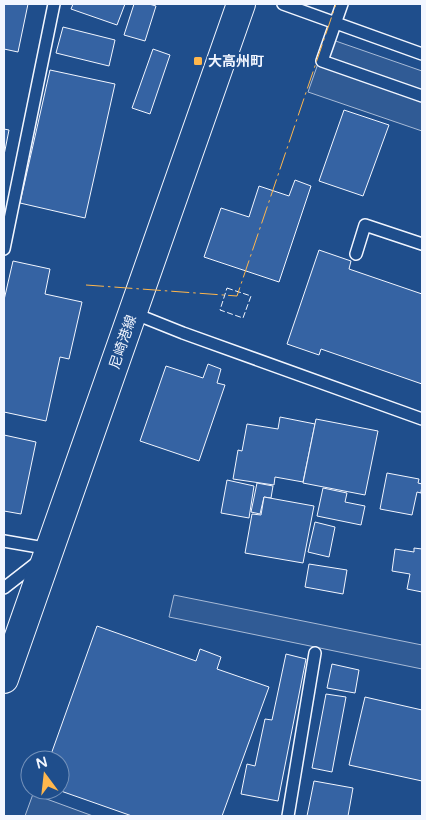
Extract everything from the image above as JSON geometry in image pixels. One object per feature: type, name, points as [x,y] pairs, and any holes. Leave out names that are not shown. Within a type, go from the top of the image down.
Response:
[{"type":"main road","name":"尼崎港線","points":[[4,680],[241,4]]},
{"type":"lane","points":[[4,249],[54,4]]},
{"type":"lane","points":[[283,4],[422,54]]},
{"type":"lane","points":[[342,4],[322,61],[422,96]]},
{"type":"lane","points":[[356,254],[365,225],[422,244]]},
{"type":"lane","points":[[133,313],[193,337],[422,419]]},
{"type":"lane","points":[[4,541],[49,552]]},
{"type":"lane","points":[[4,588],[49,552]]},
{"type":"lane","points":[[288,816],[315,653]]},
{"type":"shaded area","points":[[327,38],[422,71],[422,131],[308,92]]},
{"type":"shaded area","points":[[174,595],[422,645],[422,669],[169,617]]},
{"type":"shaded area","points":[[31,800],[49,800],[93,816],[25,816]]},
{"type":"building","points":[[4,4],[28,4],[18,52],[4,49]]},
{"type":"building","points":[[73,4],[125,4],[117,25],[71,9]]},
{"type":"building","points":[[134,4],[156,6],[145,41],[124,35]]},
{"type":"building","points":[[63,27],[115,40],[109,66],[56,53]]},
{"type":"building","points":[[153,49],[170,55],[150,114],[132,108]]},
{"type":"building","points":[[50,70],[115,84],[85,218],[20,203]]},
{"type":"building","points":[[344,110],[389,125],[363,196],[319,181]]},
{"type":"building","points":[[4,129],[9,130],[4,155]]},
{"type":"building","points":[[295,180],[311,186],[279,282],[204,257],[221,208],[249,217],[259,186],[289,196]]},
{"type":"building","points":[[319,250],[351,261],[349,269],[422,294],[422,384],[321,349],[319,355],[287,344]]},
{"type":"building","points":[[13,261],[50,269],[45,294],[82,302],[69,359],[60,357],[46,421],[4,412],[4,300]]},
{"type":"building","points":[[208,364],[221,369],[217,383],[225,385],[199,461],[140,441],[166,366],[203,378]]},
{"type":"building","points":[[280,417],[315,424],[303,482],[275,477],[274,485],[233,479],[238,450],[242,451],[247,424],[278,429]]},
{"type":"building","points":[[316,419],[378,431],[365,495],[303,483]]},
{"type":"building","points":[[4,435],[36,442],[21,514],[4,511]]},
{"type":"building","points":[[387,473],[419,479],[418,483],[422,484],[421,493],[417,492],[412,515],[380,509]]},
{"type":"building","points":[[227,480],[254,486],[249,518],[221,513]]},
{"type":"building","points":[[257,483],[273,486],[271,498],[264,497],[260,514],[251,512]]},
{"type":"building","points":[[323,488],[347,493],[345,502],[365,506],[361,525],[317,516]]},
{"type":"building","points":[[264,497],[314,506],[303,563],[245,553],[252,514],[261,515]]},
{"type":"building","points":[[315,522],[335,527],[329,557],[308,552]]},
{"type":"building","points":[[414,548],[422,549],[422,592],[407,589],[410,574],[392,571],[395,549],[414,552]]},
{"type":"building","points":[[309,564],[347,570],[343,594],[305,587]]},
{"type":"building","points":[[97,626],[196,661],[200,649],[221,657],[217,669],[269,687],[222,816],[132,816],[70,794],[70,750],[53,750]]},
{"type":"building","points":[[286,654],[306,659],[278,801],[241,794],[247,764],[255,766],[265,719],[272,720]]},
{"type":"building","points":[[332,664],[359,670],[355,693],[327,688]]},
{"type":"building","points":[[326,694],[346,697],[332,772],[312,768]]},
{"type":"building","points":[[365,697],[422,710],[422,781],[349,765]]},
{"type":"building","points":[[314,781],[353,788],[348,816],[307,816]]},
{"type":"fence","points":[[227,288],[251,296],[243,318],[220,310],[227,288]]},
{"type":"power","points":[[86,285],[237,296],[336,4]]},
{"type":"place","name":"大高州町","points":[[198,61]]}]
